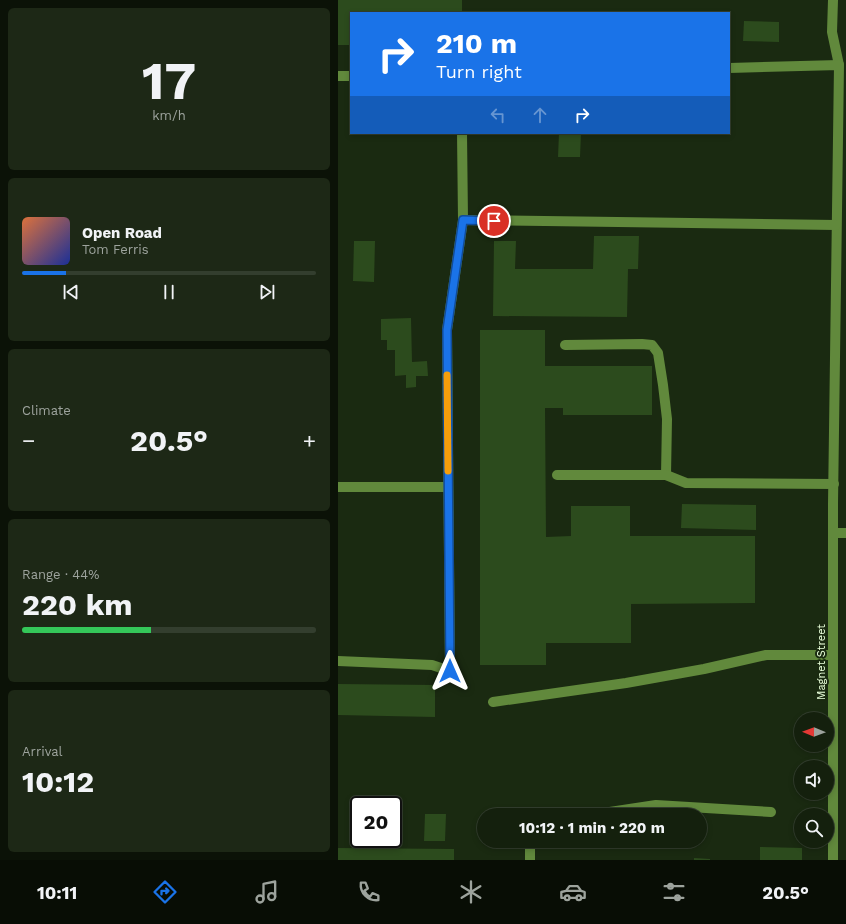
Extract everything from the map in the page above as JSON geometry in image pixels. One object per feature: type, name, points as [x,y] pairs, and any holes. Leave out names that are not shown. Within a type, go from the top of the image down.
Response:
[{"type":"street","name":"Magnet Street","points":[[833,0],[832,32],[839,65],[833,513],[833,860]]},
{"type":"street","points":[[730,68],[839,65]]},
{"type":"street","points":[[338,76],[350,76]]},
{"type":"street","points":[[338,661],[432,665],[450,671],[447,330],[463,220],[462,134]]},
{"type":"street","points":[[463,220],[836,225]]},
{"type":"street","points":[[566,345],[652,345],[658,353],[667,419],[666,475]]},
{"type":"street","points":[[557,475],[666,475],[686,483],[834,484]]},
{"type":"street","points":[[338,486],[448,487]]},
{"type":"street","points":[[833,533],[846,533]]},
{"type":"street","points":[[493,702],[642,680],[704,669],[766,655],[833,655]]},
{"type":"street","points":[[636,808],[656,805],[705,808]]},
{"type":"street","points":[[707,808],[771,812]]},
{"type":"street","points":[[530,848],[530,860]]},
{"type":"building","points":[[338,0],[462,0],[462,12],[350,12],[350,45],[338,45]]},
{"type":"building","points":[[744,21],[779,22],[779,42],[743,41]]},
{"type":"building","points":[[559,134],[581,134],[580,157],[558,157]]},
{"type":"building","points":[[594,236],[639,236],[638,269],[628,269],[627,317],[493,316],[494,241],[516,241],[515,269],[593,269]]},
{"type":"building","points":[[354,241],[375,241],[374,282],[353,281]]},
{"type":"building","points":[[411,318],[412,362],[427,361],[428,376],[416,376],[416,387],[406,388],[406,375],[395,376],[395,350],[387,350],[387,340],[381,340],[381,319]]},
{"type":"building","points":[[480,330],[545,330],[545,366],[652,366],[652,415],[563,415],[563,408],[545,408],[546,537],[571,536],[571,506],[630,506],[630,536],[755,536],[755,603],[631,604],[631,643],[546,643],[546,665],[480,665]]},
{"type":"building","points":[[682,504],[756,505],[756,530],[681,528]]},
{"type":"building","points":[[338,684],[435,685],[435,717],[338,715]]},
{"type":"building","points":[[425,814],[446,814],[445,841],[424,841]]},
{"type":"building","points":[[760,847],[802,848],[802,860],[760,860]]},
{"type":"building","points":[[338,848],[454,849],[454,860],[338,860]]},
{"type":"building","points":[[694,858],[710,859],[710,860],[694,860]]},
{"type":"slow traffic","points":[[447,375],[448,471]]},
{"type":"route","points":[[450,671],[447,330],[463,220],[494,221]]}]
